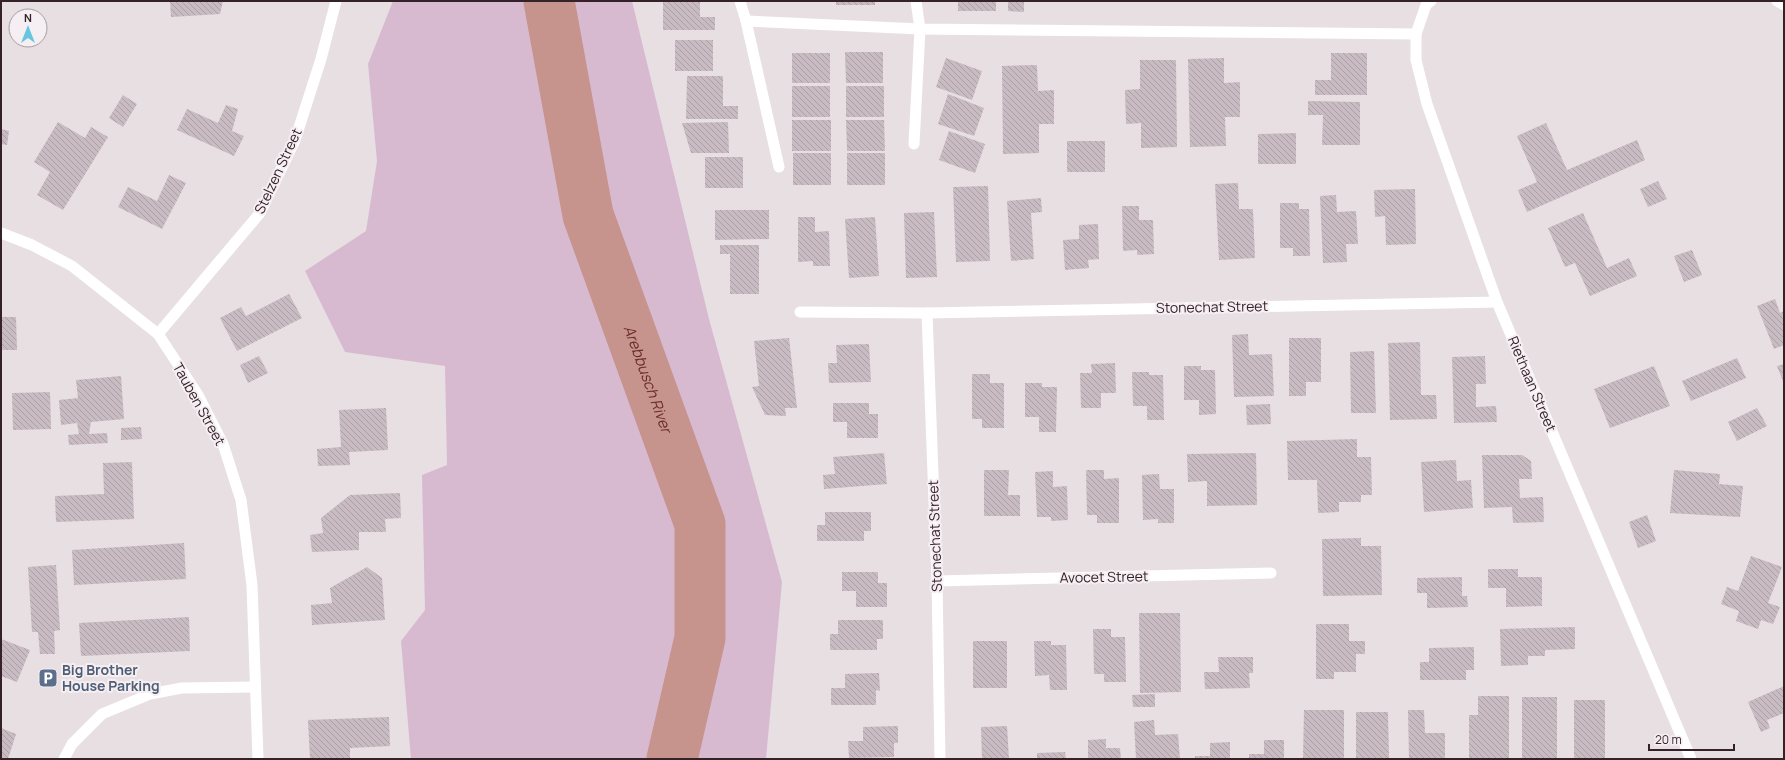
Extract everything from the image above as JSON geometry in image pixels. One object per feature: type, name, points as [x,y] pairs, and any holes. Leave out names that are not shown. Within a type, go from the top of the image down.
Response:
[{"type":"street","name":"Stelzen Street","points":[[158,334],[260,213],[295,140],[321,59],[336,1]]},
{"type":"street","points":[[740,1],[746,21],[779,167]]},
{"type":"street","points":[[914,144],[920,29],[916,1]]},
{"type":"street","name":"Riethaan Street","points":[[1431,1],[1426,5],[1416,34],[1416,60],[1427,104],[1497,302],[1691,759]]},
{"type":"street","points":[[1777,1],[1784,5]]},
{"type":"street","points":[[746,21],[920,29],[1416,34]]},
{"type":"street","name":"Tauben Street","points":[[1,233],[32,245],[72,266],[158,334],[198,395],[223,444],[241,500],[252,586],[258,759]]},
{"type":"street","name":"Stonechat Street","points":[[800,312],[927,313],[1497,302]]},
{"type":"street","name":"Stonechat Street","points":[[927,313],[937,581],[940,759]]},
{"type":"street","name":"Avocet Street","points":[[937,581],[1272,573]]},
{"type":"street","points":[[64,759],[72,744],[102,714],[150,694],[182,688],[255,687]]},
{"type":"shaded area","points":[[393,1],[632,1],[709,319],[782,582],[766,759],[411,759],[401,641],[425,610],[422,475],[447,465],[445,366],[345,352],[305,271],[366,231],[377,161],[368,64]]},
{"type":"building","points":[[170,1],[223,1],[220,14],[171,17]]},
{"type":"building","points":[[663,1],[700,1],[700,17],[715,17],[715,30],[663,30]]},
{"type":"building","points":[[836,1],[875,1],[875,5],[836,5]]},
{"type":"building","points":[[958,1],[996,1],[996,11],[958,11]]},
{"type":"building","points":[[1008,1],[1024,1],[1024,12],[1008,11]]},
{"type":"building","points":[[675,40],[713,40],[713,71],[675,71]]},
{"type":"building","points":[[845,52],[883,52],[883,83],[846,83]]},
{"type":"building","points":[[792,53],[830,53],[830,83],[792,83]]},
{"type":"building","points":[[1331,53],[1367,53],[1367,95],[1315,95],[1315,80],[1331,80]]},
{"type":"building","points":[[946,58],[982,71],[972,100],[936,87]]},
{"type":"building","points":[[1224,58],[1224,83],[1240,82],[1240,117],[1225,117],[1226,146],[1190,147],[1188,59]]},
{"type":"building","points":[[1140,60],[1176,60],[1177,147],[1141,148],[1141,123],[1126,124],[1125,90],[1140,89]]},
{"type":"building","points":[[1037,65],[1038,91],[1054,90],[1054,124],[1039,124],[1039,153],[1003,154],[1002,66]]},
{"type":"building","points":[[687,76],[723,76],[723,106],[738,106],[738,119],[686,119]]},
{"type":"building","points":[[792,86],[830,86],[830,117],[792,117]]},
{"type":"building","points":[[846,86],[884,86],[884,117],[846,117]]},
{"type":"building","points":[[948,94],[984,108],[974,136],[938,124]]},
{"type":"building","points":[[123,95],[137,104],[123,127],[109,118]]},
{"type":"building","points":[[1308,101],[1360,102],[1360,145],[1322,145],[1323,115],[1308,115]]},
{"type":"building","points":[[226,105],[238,109],[232,131],[244,136],[234,156],[177,130],[187,109],[218,123]]},
{"type":"building","points":[[792,120],[831,120],[831,151],[792,151]]},
{"type":"building","points":[[846,120],[884,120],[885,151],[847,151]]},
{"type":"building","points":[[58,122],[85,138],[91,127],[108,137],[63,210],[37,195],[50,172],[34,162]]},
{"type":"building","points":[[728,122],[729,153],[691,153],[682,123]]},
{"type":"building","points":[[1546,123],[1567,170],[1637,140],[1645,160],[1527,212],[1518,190],[1537,182],[1517,136]]},
{"type":"building","points":[[1,129],[9,131],[7,145],[1,144]]},
{"type":"building","points":[[949,131],[985,144],[975,173],[939,160]]},
{"type":"building","points":[[1296,133],[1296,164],[1258,164],[1258,134]]},
{"type":"building","points":[[1067,141],[1105,141],[1105,172],[1067,172]]},
{"type":"building","points":[[793,153],[831,153],[831,185],[793,185]]},
{"type":"building","points":[[847,153],[885,153],[885,185],[847,185]]},
{"type":"building","points":[[705,157],[743,157],[743,188],[705,188]]},
{"type":"building","points":[[169,175],[186,183],[162,229],[118,207],[128,187],[157,201]]},
{"type":"building","points":[[1658,181],[1667,199],[1648,207],[1640,189]]},
{"type":"building","points":[[1238,183],[1239,209],[1253,209],[1255,258],[1219,260],[1215,184]]},
{"type":"building","points":[[988,186],[990,261],[956,262],[953,187]]},
{"type":"building","points":[[1415,189],[1416,244],[1386,245],[1385,216],[1375,217],[1374,190]]},
{"type":"building","points":[[1336,195],[1337,212],[1356,211],[1358,244],[1346,244],[1347,262],[1323,263],[1320,196]]},
{"type":"building","points":[[1041,198],[1042,212],[1031,213],[1034,259],[1011,261],[1007,201]]},
{"type":"building","points":[[1280,203],[1299,203],[1299,209],[1309,209],[1310,256],[1293,256],[1293,248],[1280,248]]},
{"type":"building","points":[[1122,206],[1139,206],[1139,220],[1153,220],[1154,254],[1137,255],[1137,250],[1123,251]]},
{"type":"building","points":[[715,210],[769,210],[769,239],[715,240]]},
{"type":"building","points":[[934,212],[937,277],[906,278],[904,213]]},
{"type":"building","points":[[1583,213],[1607,268],[1629,258],[1637,276],[1590,296],[1575,263],[1565,267],[1548,228]]},
{"type":"building","points":[[798,217],[815,217],[815,232],[829,231],[830,266],[813,266],[813,261],[798,262]]},
{"type":"building","points":[[875,217],[879,276],[849,278],[845,219]]},
{"type":"building","points":[[1098,224],[1099,259],[1088,260],[1089,268],[1065,270],[1063,240],[1079,239],[1079,225]]},
{"type":"building","points":[[720,245],[759,245],[759,294],[730,294],[730,254],[720,254]]},
{"type":"building","points":[[1692,250],[1702,275],[1684,282],[1674,256]]},
{"type":"building","points":[[289,294],[302,318],[237,351],[220,318],[241,307],[246,316]]},
{"type":"building","points":[[1775,299],[1780,313],[1784,311],[1784,345],[1774,349],[1757,306]]},
{"type":"building","points":[[1,317],[16,317],[17,350],[1,350]]},
{"type":"building","points":[[1248,334],[1249,355],[1272,354],[1274,396],[1234,397],[1232,335]]},
{"type":"building","points":[[789,338],[797,408],[785,408],[786,416],[765,415],[752,387],[759,386],[754,341]]},
{"type":"building","points":[[1289,338],[1321,338],[1321,382],[1306,382],[1306,396],[1289,396]]},
{"type":"building","points":[[1420,342],[1421,395],[1436,395],[1437,419],[1390,420],[1388,343]]},
{"type":"building","points":[[869,344],[871,382],[829,383],[828,363],[837,363],[836,345]]},
{"type":"building","points":[[1374,351],[1376,413],[1351,413],[1350,352]]},
{"type":"building","points":[[259,356],[268,373],[248,383],[240,365]]},
{"type":"building","points":[[1485,356],[1486,384],[1476,384],[1476,407],[1496,406],[1497,422],[1454,423],[1452,357]]},
{"type":"building","points":[[1737,358],[1746,378],[1691,401],[1682,381]]},
{"type":"building","points":[[1115,363],[1116,393],[1101,393],[1101,408],[1081,408],[1080,373],[1092,373],[1091,364]]},
{"type":"building","points":[[1784,364],[1784,384],[1777,366]]},
{"type":"building","points":[[1184,366],[1201,366],[1201,370],[1215,370],[1216,414],[1199,415],[1199,400],[1184,400]]},
{"type":"building","points":[[1654,366],[1670,406],[1610,428],[1594,389]]},
{"type":"building","points":[[1132,372],[1149,372],[1149,375],[1163,375],[1164,420],[1147,420],[1147,406],[1133,406]]},
{"type":"building","points":[[972,374],[990,374],[990,383],[1004,383],[1004,428],[982,428],[982,419],[972,419]]},
{"type":"building","points":[[121,376],[124,419],[91,422],[89,434],[107,433],[108,443],[69,445],[68,435],[79,434],[77,423],[61,425],[59,400],[78,398],[76,380]]},
{"type":"building","points":[[1025,383],[1042,383],[1042,387],[1057,387],[1056,432],[1039,432],[1039,417],[1025,417]]},
{"type":"building","points":[[50,392],[51,429],[13,430],[12,393]]},
{"type":"building","points":[[833,403],[869,403],[869,414],[878,414],[878,438],[847,438],[847,422],[833,422]]},
{"type":"building","points":[[1270,404],[1271,424],[1247,425],[1246,405]]},
{"type":"building","points":[[386,408],[388,450],[349,452],[350,465],[318,466],[317,449],[341,447],[339,410]]},
{"type":"building","points":[[1757,408],[1767,426],[1737,441],[1728,422]]},
{"type":"building","points":[[141,427],[142,439],[121,440],[121,428]]},
{"type":"building","points":[[1357,439],[1357,457],[1371,457],[1372,495],[1361,495],[1361,502],[1339,502],[1339,512],[1318,513],[1317,480],[1288,480],[1287,441]]},
{"type":"building","points":[[884,453],[887,484],[824,489],[823,475],[835,474],[833,457]]},
{"type":"building","points":[[1256,453],[1257,505],[1207,506],[1207,481],[1188,482],[1187,454]]},
{"type":"building","points":[[1482,455],[1522,455],[1531,461],[1532,479],[1519,479],[1520,498],[1543,497],[1544,522],[1513,523],[1512,507],[1484,508]]},
{"type":"building","points":[[1456,460],[1457,481],[1471,480],[1473,508],[1424,512],[1421,462]]},
{"type":"building","points":[[132,462],[134,519],[56,522],[55,496],[104,494],[103,463]]},
{"type":"building","points":[[984,470],[1009,470],[1008,495],[1020,495],[1020,516],[984,516]]},
{"type":"building","points":[[1086,470],[1104,470],[1104,479],[1119,478],[1119,523],[1097,523],[1097,515],[1087,515]]},
{"type":"building","points":[[1674,470],[1720,474],[1719,484],[1743,486],[1740,517],[1670,513]]},
{"type":"building","points":[[1053,471],[1053,487],[1067,486],[1068,520],[1051,521],[1051,517],[1037,517],[1035,472]]},
{"type":"building","points":[[1159,474],[1160,489],[1174,489],[1174,523],[1158,523],[1158,519],[1143,520],[1142,475]]},
{"type":"building","points":[[400,493],[401,518],[385,519],[386,532],[359,532],[359,550],[312,552],[310,535],[323,533],[321,518],[350,495]]},
{"type":"building","points":[[825,512],[871,512],[871,531],[864,531],[864,541],[817,541],[817,525],[825,525]]},
{"type":"building","points":[[1647,515],[1656,541],[1638,548],[1629,522]]},
{"type":"building","points":[[1361,538],[1361,546],[1381,546],[1382,595],[1323,596],[1322,539]]},
{"type":"building","points":[[184,543],[186,579],[74,585],[72,550]]},
{"type":"building","points":[[1751,556],[1782,567],[1768,603],[1780,607],[1773,624],[1761,620],[1758,629],[1736,621],[1739,611],[1721,604],[1727,587],[1738,591]]},
{"type":"building","points":[[56,565],[60,630],[54,631],[55,654],[40,654],[38,632],[32,632],[28,567]]},
{"type":"building","points":[[367,567],[382,578],[385,620],[312,625],[311,605],[332,603],[330,588]]},
{"type":"building","points":[[1488,569],[1518,569],[1518,577],[1542,577],[1542,606],[1506,607],[1506,588],[1488,588]]},
{"type":"building","points":[[842,572],[878,572],[878,583],[887,583],[887,607],[856,607],[856,591],[842,591]]},
{"type":"building","points":[[1462,577],[1462,596],[1467,596],[1468,607],[1427,608],[1427,593],[1417,593],[1417,578]]},
{"type":"building","points":[[1139,613],[1180,613],[1181,692],[1140,693]]},
{"type":"building","points":[[189,617],[190,651],[81,656],[79,623]]},
{"type":"building","points":[[838,620],[883,620],[883,639],[877,639],[877,650],[830,650],[830,634],[838,634]]},
{"type":"building","points":[[1316,624],[1349,624],[1349,641],[1365,641],[1365,654],[1356,654],[1356,672],[1334,672],[1334,679],[1316,679]]},
{"type":"building","points":[[1575,627],[1575,649],[1545,650],[1545,656],[1528,656],[1528,665],[1501,666],[1500,629]]},
{"type":"building","points":[[1093,629],[1111,629],[1111,637],[1125,637],[1126,682],[1104,682],[1104,674],[1094,674]]},
{"type":"building","points":[[1,639],[30,650],[17,682],[1,676]]},
{"type":"building","points":[[973,641],[1007,641],[1007,688],[973,688]]},
{"type":"building","points":[[1034,641],[1051,641],[1051,645],[1066,645],[1067,690],[1050,690],[1049,675],[1035,676]]},
{"type":"building","points":[[1474,647],[1474,670],[1466,670],[1466,680],[1420,680],[1420,662],[1429,662],[1429,648]]},
{"type":"building","points":[[1218,657],[1253,657],[1253,673],[1249,673],[1250,688],[1205,689],[1204,672],[1219,672]]},
{"type":"building","points":[[879,673],[880,691],[876,690],[876,705],[831,705],[831,688],[845,688],[845,674]]},
{"type":"building","points":[[1784,686],[1784,713],[1767,720],[1770,728],[1761,732],[1748,702]]},
{"type":"building","points":[[1155,694],[1155,707],[1133,707],[1132,695]]},
{"type":"building","points":[[1478,696],[1509,696],[1509,759],[1469,759],[1469,715],[1478,715]]},
{"type":"building","points":[[1522,697],[1557,697],[1557,759],[1522,759]]},
{"type":"building","points":[[1574,700],[1605,700],[1605,759],[1574,759]]},
{"type":"building","points":[[1304,710],[1344,710],[1344,759],[1303,759]]},
{"type":"building","points":[[1408,710],[1424,710],[1425,733],[1445,733],[1445,759],[1409,759]]},
{"type":"building","points":[[1356,712],[1388,712],[1389,759],[1356,759]]},
{"type":"building","points":[[389,717],[390,746],[350,748],[350,759],[310,759],[308,720]]},
{"type":"building","points":[[1154,720],[1155,735],[1178,734],[1180,759],[1136,759],[1134,722]]},
{"type":"building","points":[[898,726],[898,743],[894,743],[894,757],[849,758],[848,741],[863,741],[863,727]]},
{"type":"building","points":[[1007,726],[1009,759],[982,759],[981,727]]},
{"type":"building","points":[[1,728],[16,734],[8,759],[1,759]]},
{"type":"building","points":[[1106,739],[1106,748],[1120,748],[1121,759],[1088,759],[1088,740]]},
{"type":"building","points":[[1264,740],[1284,740],[1284,759],[1249,759],[1249,754],[1264,754]]},
{"type":"building","points":[[1230,742],[1230,759],[1195,759],[1195,756],[1210,756],[1210,743]]},
{"type":"building","points":[[1065,752],[1066,759],[1037,759],[1037,753]]},
{"type":"waterway","name":"Arebbusch River","points":[[549,1],[588,215],[700,524],[700,638],[672,759]]},
{"type":"place","name":"Big Brother House Parking","points":[[48,678]]}]
